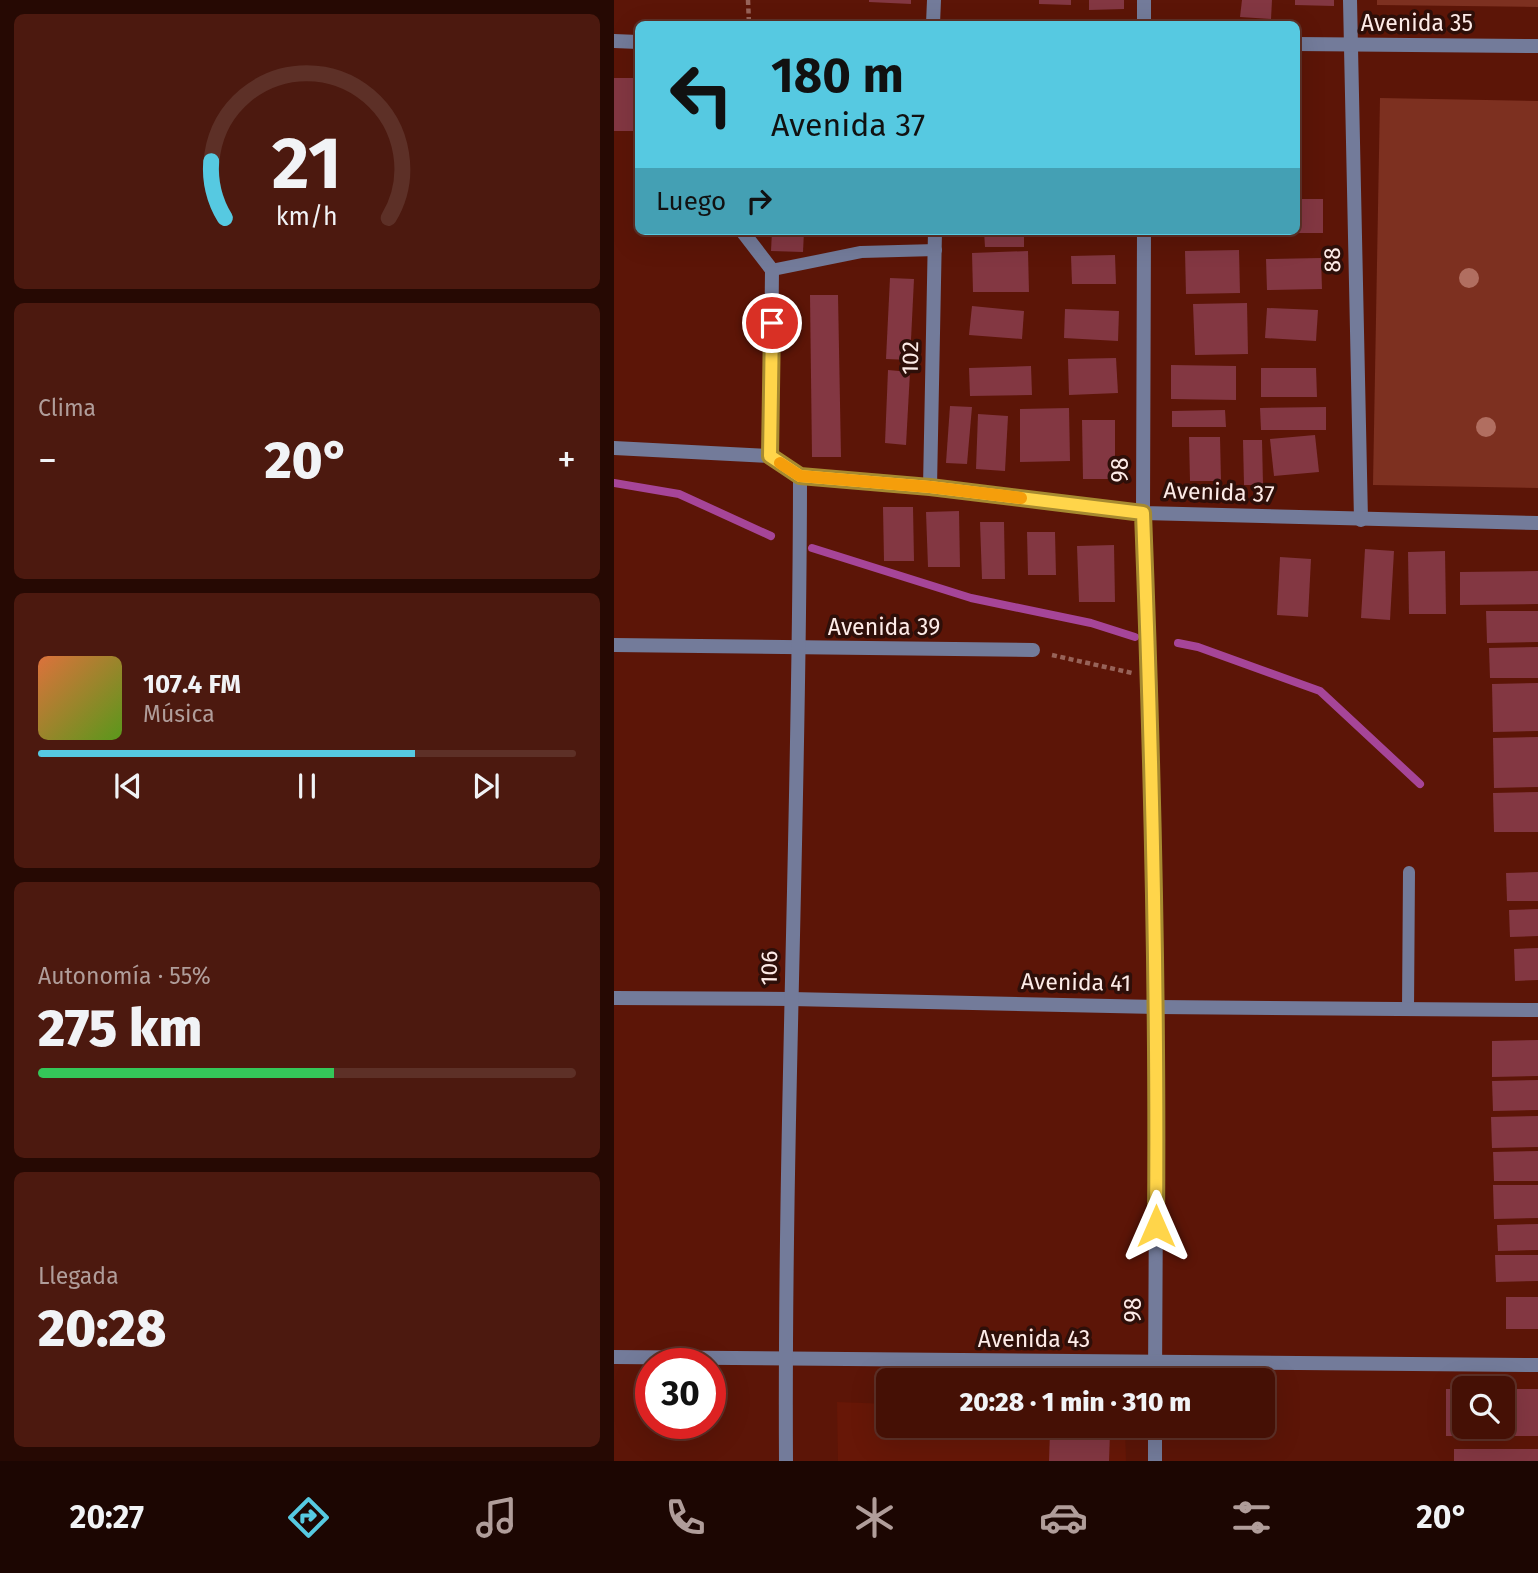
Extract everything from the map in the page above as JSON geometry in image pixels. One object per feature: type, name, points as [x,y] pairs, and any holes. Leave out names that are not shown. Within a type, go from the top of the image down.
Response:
[{"type":"street","points":[[933,21],[934,0]]},
{"type":"street","points":[[1144,0],[1144,21]]},
{"type":"street","name":"88","points":[[1350,0],[1361,520]]},
{"type":"street","points":[[614,41],[635,43]]},
{"type":"street","name":"Avenida 35","points":[[1300,44],[1538,46]]},
{"type":"street","points":[[614,448],[770,456],[772,270],[745,235]]},
{"type":"street","name":"102","points":[[930,487],[935,235]]},
{"type":"street","name":"98","points":[[1144,235],[1143,513],[1150,677],[1157,1007],[1155,1368]]},
{"type":"street","name":"Avenida 37","points":[[770,456],[800,476],[930,487],[1143,513],[1538,523]]},
{"type":"street","name":"106","points":[[786,1461],[791,999],[800,649],[800,476]]},
{"type":"street","name":"Avenida 39","points":[[614,645],[1033,650]]},
{"type":"street","name":"Avenida 41","points":[[614,998],[1538,1010]]},
{"type":"street","name":"Avenida 43","points":[[614,1357],[1538,1365]]},
{"type":"street","points":[[1155,1438],[1155,1461]]},
{"type":"lane","points":[[772,270],[861,252],[936,250]]},
{"type":"lane","points":[[1408,1009],[1409,872]]},
{"type":"path","points":[[748,0],[749,21]]},
{"type":"path","points":[[1033,650],[1150,677]]},
{"type":"shaded area","points":[[1377,0],[1538,0],[1538,7],[1377,5]]},
{"type":"shaded area","points":[[1380,98],[1538,101],[1538,488],[1373,485]]},
{"type":"shaded area","points":[[837,1402],[876,1404],[876,1438],[1125,1438],[1126,1461],[838,1461]]},
{"type":"building","points":[[911,0],[911,4],[869,2]]},
{"type":"building","points":[[1039,0],[1071,0],[1071,5],[1039,4]]},
{"type":"building","points":[[1089,0],[1124,0],[1124,9],[1089,10]]},
{"type":"building","points":[[1242,0],[1272,0],[1271,19],[1240,17]]},
{"type":"building","points":[[1295,0],[1334,0],[1334,6],[1295,5]]},
{"type":"building","points":[[614,78],[635,78],[635,131],[614,131]]},
{"type":"building","points":[[1300,199],[1323,199],[1323,233],[1300,233]]},
{"type":"building","points":[[772,235],[804,235],[803,252],[771,251]]},
{"type":"building","points":[[984,235],[1024,235],[1024,247],[985,247]]},
{"type":"building","points":[[1239,250],[1240,293],[1186,294],[1185,251]]},
{"type":"building","points":[[1028,251],[1029,292],[973,292],[972,253]]},
{"type":"building","points":[[1115,255],[1116,284],[1072,284],[1071,256]]},
{"type":"building","points":[[1321,258],[1322,289],[1267,290],[1266,259]]},
{"type":"building","points":[[890,278],[914,279],[910,360],[886,359]]},
{"type":"building","points":[[810,295],[838,295],[841,457],[812,457]]},
{"type":"building","points":[[1247,303],[1248,354],[1195,355],[1193,304]]},
{"type":"building","points":[[972,306],[1024,311],[1022,339],[969,335]]},
{"type":"building","points":[[1267,308],[1318,310],[1316,341],[1265,338]]},
{"type":"building","points":[[1065,309],[1119,311],[1118,341],[1064,338]]},
{"type":"building","points":[[1116,358],[1118,393],[1069,395],[1068,359]]},
{"type":"building","points":[[1171,365],[1236,366],[1236,400],[1171,399]]},
{"type":"building","points":[[1031,366],[1032,395],[970,396],[969,368]]},
{"type":"building","points":[[1261,368],[1316,368],[1317,397],[1261,397]]},
{"type":"building","points":[[888,370],[910,372],[906,445],[885,443]]},
{"type":"building","points":[[950,406],[972,407],[967,464],[946,463]]},
{"type":"building","points":[[1326,407],[1326,430],[1261,430],[1260,408]]},
{"type":"building","points":[[1069,408],[1070,461],[1020,462],[1020,409]]},
{"type":"building","points":[[1225,410],[1226,427],[1172,427],[1172,411]]},
{"type":"building","points":[[978,414],[1008,416],[1005,471],[976,469]]},
{"type":"building","points":[[1082,420],[1115,420],[1115,479],[1083,479]]},
{"type":"building","points":[[1315,435],[1319,472],[1274,476],[1270,439]]},
{"type":"building","points":[[1189,437],[1220,437],[1221,481],[1190,481]]},
{"type":"building","points":[[1243,440],[1262,440],[1263,485],[1244,485]]},
{"type":"building","points":[[883,507],[913,507],[914,561],[884,561]]},
{"type":"building","points":[[959,511],[960,567],[928,567],[926,512]]},
{"type":"building","points":[[980,522],[1004,522],[1005,579],[982,579]]},
{"type":"building","points":[[1027,532],[1055,532],[1056,575],[1028,575]]},
{"type":"building","points":[[1114,545],[1115,602],[1079,602],[1077,546]]},
{"type":"building","points":[[1365,549],[1394,551],[1390,620],[1361,618]]},
{"type":"building","points":[[1445,551],[1446,614],[1409,614],[1408,552]]},
{"type":"building","points":[[1280,557],[1311,559],[1308,617],[1277,615]]},
{"type":"building","points":[[1538,571],[1538,604],[1460,605],[1460,572]]},
{"type":"building","points":[[1486,611],[1538,611],[1538,642],[1487,643]]},
{"type":"building","points":[[1538,647],[1538,678],[1490,678],[1489,648]]},
{"type":"building","points":[[1538,683],[1538,731],[1493,732],[1492,684]]},
{"type":"building","points":[[1538,737],[1538,787],[1494,788],[1493,738]]},
{"type":"building","points":[[1538,792],[1538,832],[1494,832],[1493,793]]},
{"type":"building","points":[[1538,872],[1538,901],[1507,901],[1506,873]]},
{"type":"building","points":[[1538,909],[1538,936],[1510,937],[1509,910]]},
{"type":"building","points":[[1538,948],[1538,980],[1515,981],[1514,949]]},
{"type":"building","points":[[1538,1040],[1538,1076],[1492,1077],[1492,1041]]},
{"type":"building","points":[[1538,1080],[1538,1110],[1493,1111],[1492,1081]]},
{"type":"building","points":[[1538,1116],[1538,1147],[1492,1148],[1491,1117]]},
{"type":"building","points":[[1538,1151],[1538,1181],[1494,1181],[1493,1152]]},
{"type":"building","points":[[1493,1185],[1538,1185],[1538,1218],[1494,1219]]},
{"type":"building","points":[[1538,1224],[1538,1250],[1498,1251],[1497,1225]]},
{"type":"building","points":[[1495,1255],[1538,1255],[1538,1281],[1496,1282]]},
{"type":"building","points":[[1506,1297],[1538,1297],[1538,1329],[1506,1329]]},
{"type":"building","points":[[1446,1389],[1452,1389],[1452,1436],[1446,1436]]},
{"type":"building","points":[[1515,1389],[1538,1389],[1538,1436],[1515,1436]]},
{"type":"building","points":[[1050,1438],[1110,1438],[1109,1461],[1049,1461]]},
{"type":"building","points":[[1454,1449],[1538,1449],[1538,1461],[1454,1461]]},
{"type":"waterway","points":[[614,483],[679,494],[771,536]]},
{"type":"waterway","points":[[812,548],[971,598],[1091,623],[1135,637]]},
{"type":"waterway","points":[[1178,643],[1198,647],[1320,691],[1420,784]]},
{"type":"slow traffic","points":[[780,463],[800,476],[1021,498]]},
{"type":"route","points":[[772,323],[770,456],[800,476],[930,487],[1143,513],[1150,677],[1157,1007],[1156,1226]]}]
